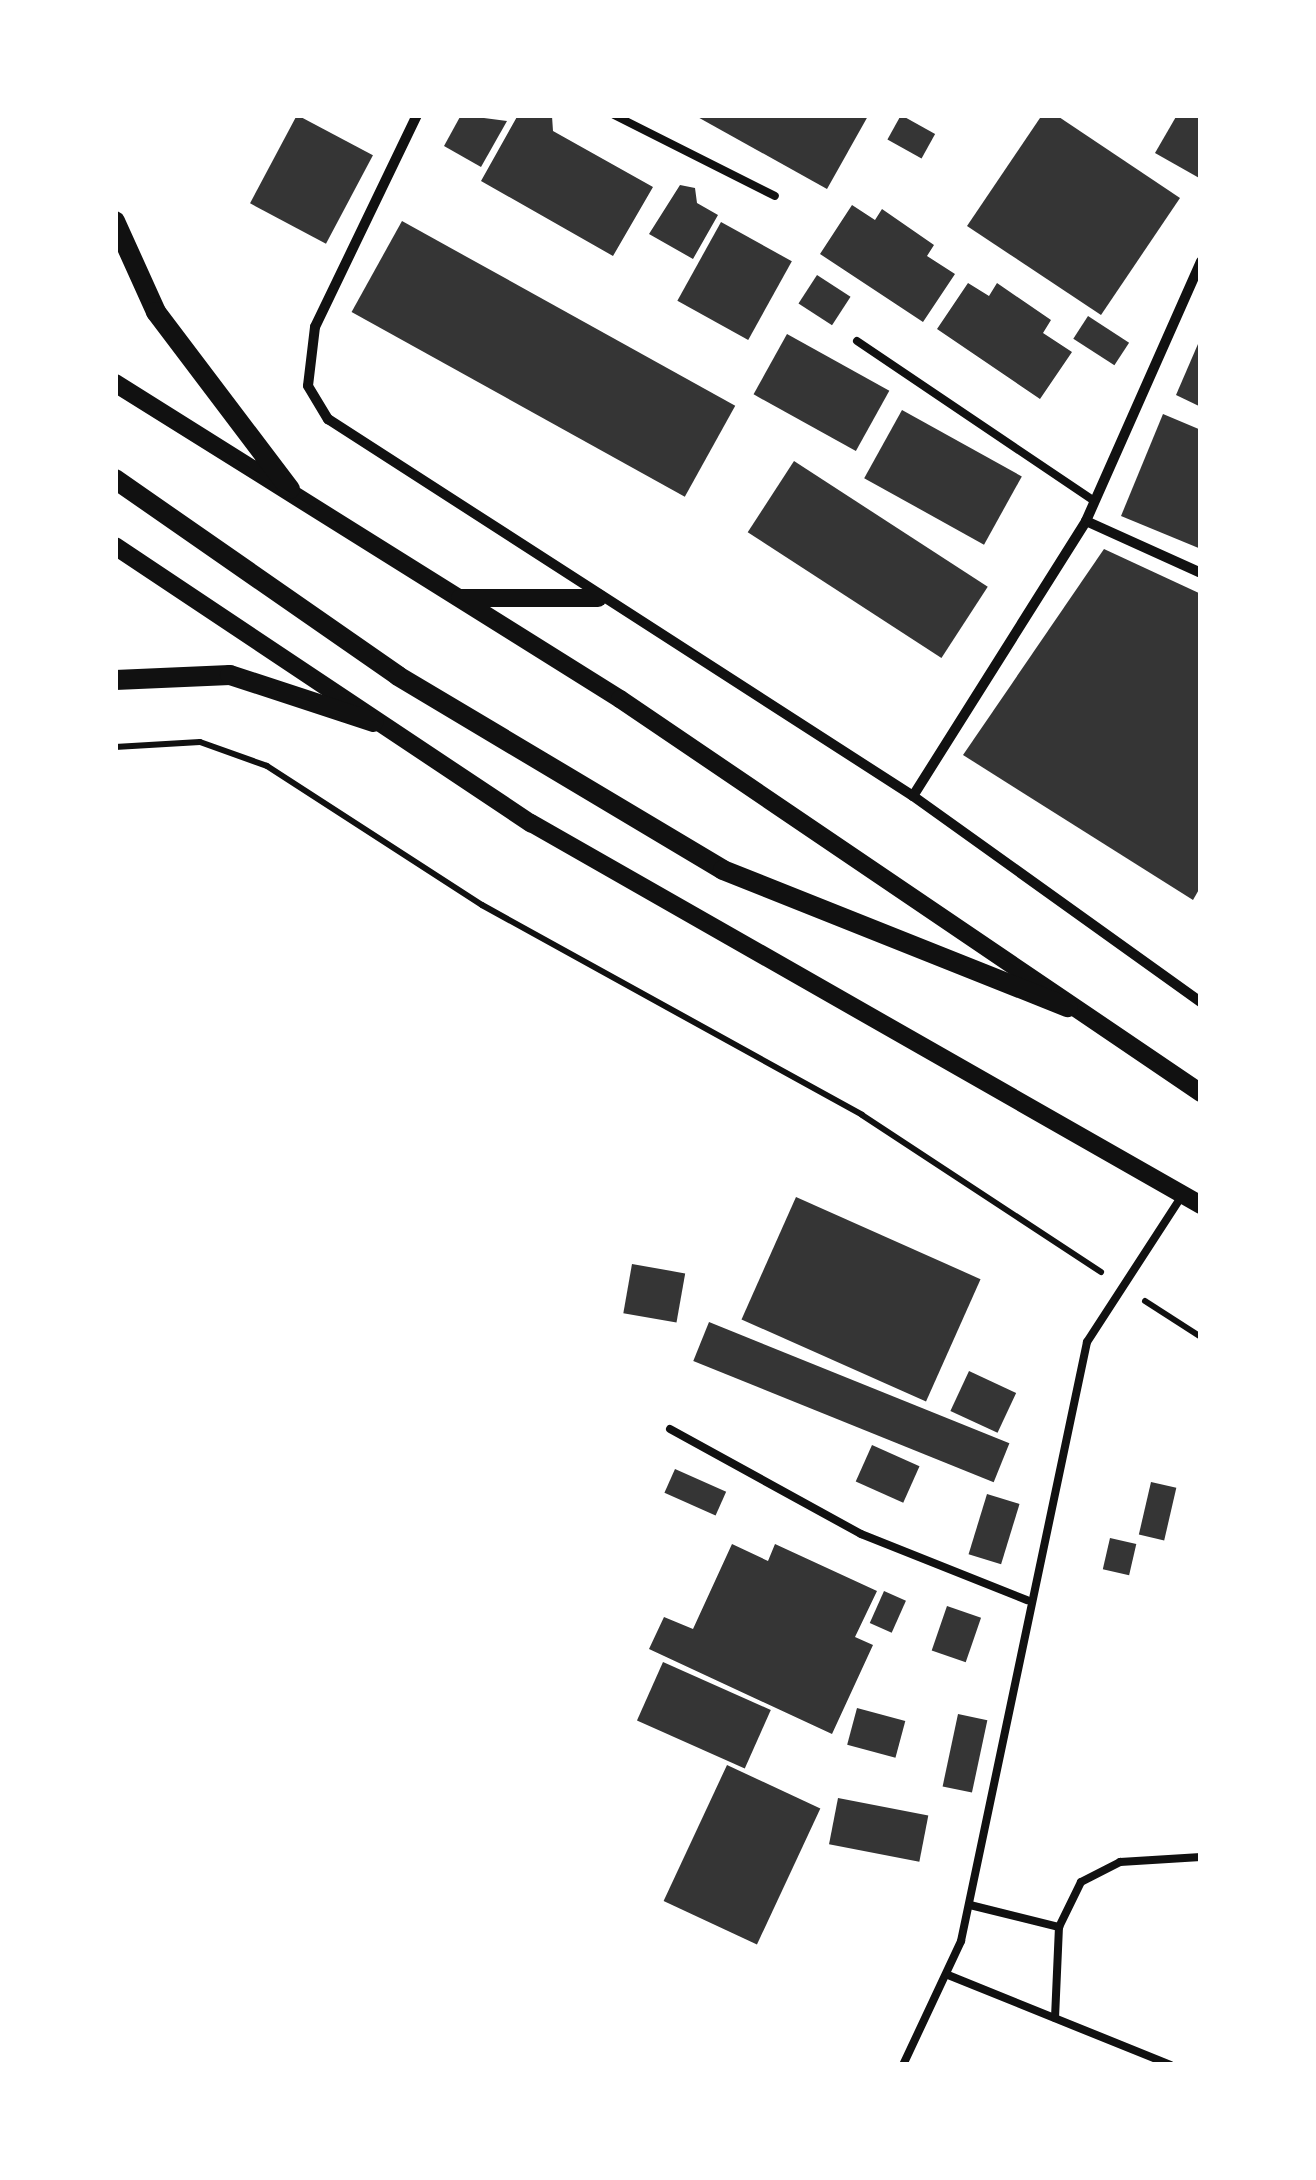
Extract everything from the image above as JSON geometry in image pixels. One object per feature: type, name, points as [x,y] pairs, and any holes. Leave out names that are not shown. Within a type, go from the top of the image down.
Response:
[{"type":"main road","points":[[115,221],[156,312],[290,489]]},
{"type":"main road","points":[[115,480],[398,676],[723,870],[1068,1007]]},
{"type":"main road","points":[[115,680],[230,675],[374,722]]},
{"type":"street","points":[[418,115],[323,305],[308,386],[356,440],[913,796],[1199,996]]},
{"type":"street","points":[[913,796],[1086,521],[1201,262]]},
{"type":"street","points":[[115,382],[460,598],[1201,1093]]},
{"type":"street","points":[[1086,521],[1201,573]]},
{"type":"street","points":[[115,546],[374,722],[695,920],[1201,1205]]},
{"type":"street","points":[[460,598],[598,598]]},
{"type":"lane","points":[[614,115],[775,196]]},
{"type":"lane","points":[[856,340],[1094,501]]},
{"type":"lane","points":[[903,2065],[948,1974],[970,1905],[1026,1600],[1087,1342],[1183,1194]]},
{"type":"lane","points":[[670,1429],[861,1534],[1026,1600]]},
{"type":"lane","points":[[1055,2018],[1059,1926],[1081,1882],[1120,1862],[1201,1857]]},
{"type":"lane","points":[[970,1905],[1059,1926]]},
{"type":"lane","points":[[948,1974],[1171,2065]]},
{"type":"path","points":[[115,746],[200,742],[267,766],[482,906],[862,1115],[1201,1337]]},
{"type":"building","points":[[297,115],[373,155],[326,244],[250,203]]},
{"type":"building","points":[[461,115],[507,121],[481,167],[444,146]]},
{"type":"building","points":[[518,115],[552,116],[553,131],[653,187],[613,256],[481,181]]},
{"type":"building","points":[[694,115],[865,115],[868,116],[827,189]]},
{"type":"building","points":[[901,115],[935,134],[922,158],[887,139]]},
{"type":"building","points":[[1042,115],[1056,115],[1180,198],[1101,315],[967,226]]},
{"type":"building","points":[[1177,115],[1201,115],[1201,179],[1155,153]]},
{"type":"building","points":[[680,185],[695,188],[697,203],[718,215],[693,259],[649,234]]},
{"type":"building","points":[[852,205],[875,220],[882,209],[934,245],[927,256],[955,274],[923,322],[820,254]]},
{"type":"building","points":[[402,221],[735,406],[685,497],[352,312]]},
{"type":"building","points":[[721,222],[792,261],[748,340],[677,301]]},
{"type":"building","points":[[817,275],[851,297],[832,325],[798,304]]},
{"type":"building","points":[[968,283],[989,296],[997,283],[1051,320],[1043,333],[1072,352],[1040,399],[937,329]]},
{"type":"building","points":[[1088,316],[1129,343],[1114,365],[1073,339]]},
{"type":"building","points":[[787,334],[889,391],[856,451],[754,394]]},
{"type":"building","points":[[1201,337],[1201,407],[1176,395]]},
{"type":"building","points":[[902,410],[1022,476],[984,545],[864,478]]},
{"type":"building","points":[[1163,414],[1201,430],[1201,549],[1121,516]]},
{"type":"building","points":[[794,461],[988,587],[941,658],[748,532]]},
{"type":"building","points":[[1104,549],[1201,594],[1201,886],[1193,900],[963,755]]},
{"type":"building","points":[[796,1197],[981,1279],[926,1402],[741,1319]]},
{"type":"building","points":[[632,1264],[685,1273],[676,1323],[623,1313]]},
{"type":"building","points":[[709,1322],[1009,1443],[994,1482],[693,1361]]},
{"type":"building","points":[[969,1371],[1016,1393],[998,1433],[950,1411]]},
{"type":"building","points":[[872,1445],[920,1466],[903,1503],[856,1482]]},
{"type":"building","points":[[675,1469],[726,1492],[716,1516],[664,1493]]},
{"type":"building","points":[[1151,1482],[1176,1488],[1164,1540],[1139,1535]]},
{"type":"building","points":[[987,1494],[1020,1504],[1001,1564],[969,1554]]},
{"type":"building","points":[[1110,1538],[1136,1544],[1129,1575],[1103,1569]]},
{"type":"building","points":[[732,1544],[768,1561],[775,1544],[877,1591],[855,1637],[873,1645],[832,1734],[649,1649],[664,1617],[693,1629]]},
{"type":"building","points":[[884,1591],[906,1601],[892,1633],[870,1623]]},
{"type":"building","points":[[947,1606],[981,1618],[966,1662],[932,1650]]},
{"type":"building","points":[[663,1662],[771,1710],[745,1768],[637,1720]]},
{"type":"building","points":[[857,1708],[905,1721],[895,1758],[847,1745]]},
{"type":"building","points":[[958,1714],[987,1720],[972,1793],[943,1786]]},
{"type":"building","points":[[727,1765],[820,1809],[757,1944],[664,1901]]},
{"type":"building","points":[[838,1798],[928,1816],[919,1862],[829,1844]]}]
